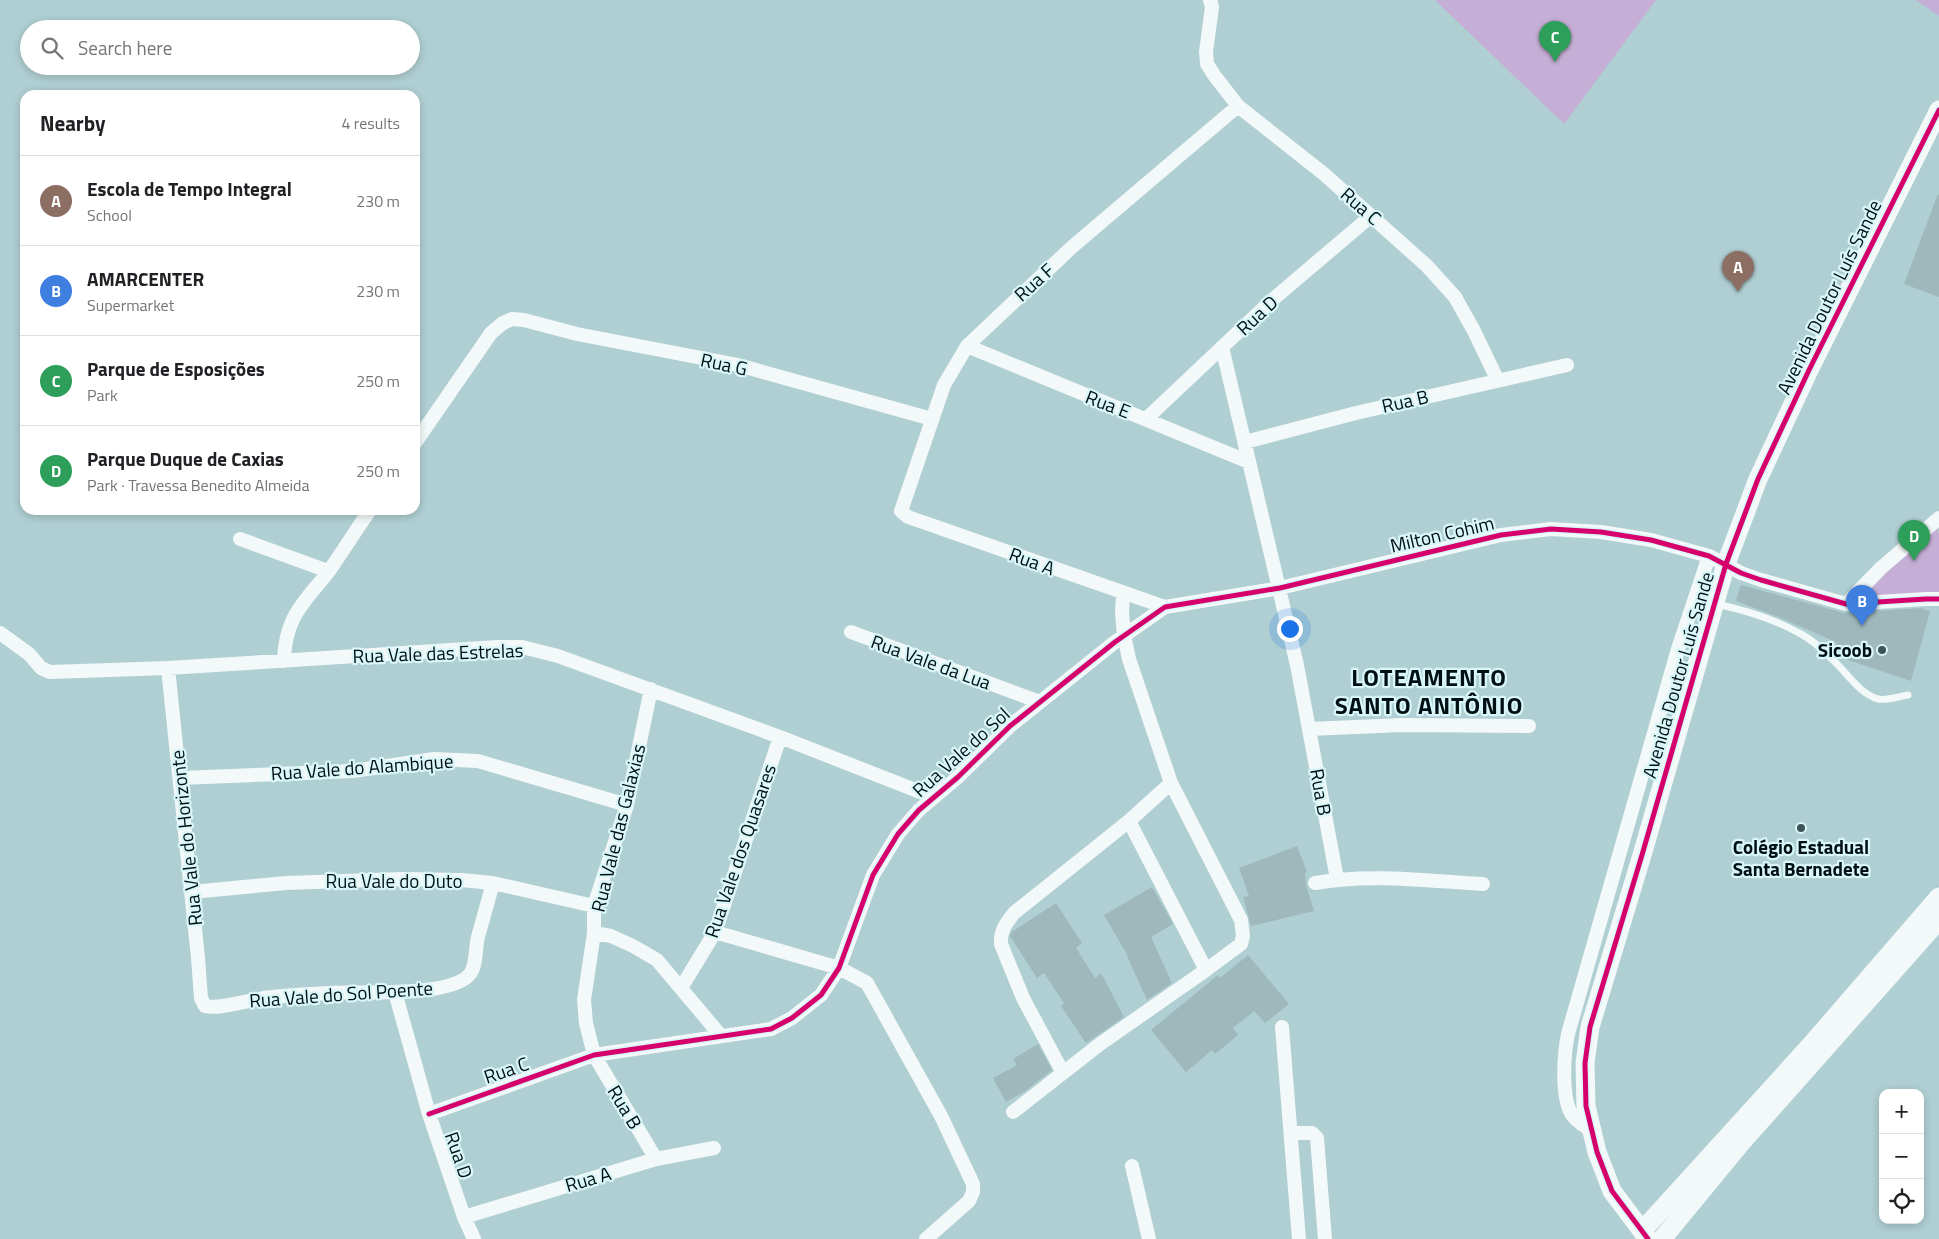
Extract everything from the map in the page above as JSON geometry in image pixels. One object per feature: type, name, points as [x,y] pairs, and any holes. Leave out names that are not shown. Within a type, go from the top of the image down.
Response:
[{"type":"street","name":"Rua C","points":[[1210,0],[1212,7],[1206,52],[1207,64],[1210,69],[1238,106],[1324,174],[1388,229],[1427,266],[1455,297],[1474,331],[1497,380]]},
{"type":"street","name":"Rua F","points":[[901,510],[944,385],[966,346],[1072,247],[1238,106]]},
{"type":"street","name":"Avenida Doutor Luís Sande","points":[[1645,1235],[1612,1191],[1597,1152],[1586,1106],[1585,1063],[1590,1027],[1716,604],[1726,564],[1766,461],[1809,370],[1939,110]]},
{"type":"street","name":"Rua D","points":[[1146,419],[1271,301],[1371,216]]},
{"type":"street","name":"Rua G","points":[[420,437],[491,334],[503,322],[512,319],[524,320],[635,347],[738,365],[932,419]]},
{"type":"street","name":"Rua E","points":[[966,346],[1249,462]]},
{"type":"street","name":"Rua B","points":[[1222,347],[1280,588],[1309,729],[1336,879]]},
{"type":"street","name":"Rua B","points":[[1244,442],[1356,413],[1567,365]]},
{"type":"street","name":"Rua A","points":[[901,510],[908,517],[1166,608]]},
{"type":"street","points":[[284,661],[284,644],[298,609],[328,571],[367,515]]},
{"type":"street","points":[[1846,604],[1880,568],[1938,524]]},
{"type":"street","name":"Milton Cohim","points":[[1166,608],[1280,588],[1501,535],[1552,529],[1601,532],[1651,540],[1709,556],[1741,573],[1761,580],[1846,604]]},
{"type":"street","points":[[240,539],[328,571]]},
{"type":"street","points":[[1592,1131],[1571,1114],[1567,1104],[1564,1060],[1568,1034],[1678,649],[1709,556]]},
{"type":"street","points":[[1013,1112],[1100,1044],[1241,944],[1243,930],[1240,920],[1171,783],[1129,659],[1122,613],[1124,593]]},
{"type":"street","points":[[1846,604],[1926,598],[1939,599]]},
{"type":"street","name":"Rua Vale do Sol","points":[[721,1036],[770,1029],[792,1018],[821,995],[839,968],[873,875],[898,834],[933,797],[958,777],[1010,726],[1124,635],[1166,608]]},
{"type":"street","name":"Rua Vale da Lua","points":[[851,632],[1040,702]]},
{"type":"street","name":"Rua Vale das Estrelas","points":[[0,633],[29,654],[45,671],[168,668],[522,647],[542,651],[651,689],[933,797]]},
{"type":"street","name":"Rua Vale do Horizonte","points":[[168,668],[192,892],[200,998],[205,1006]]},
{"type":"street","name":"Rua Vale das Galaxias","points":[[594,1056],[586,1023],[584,1000],[594,933],[594,906],[627,805],[651,689]]},
{"type":"street","points":[[1309,729],[1402,725],[1530,726]]},
{"type":"street","name":"Rua Vale dos Quasares","points":[[681,988],[715,932],[724,902],[750,833],[780,737]]},
{"type":"street","name":"Rua Vale do Alambique","points":[[180,778],[353,771],[434,759],[478,761],[627,805]]},
{"type":"street","points":[[1065,1071],[1061,1069],[1023,998],[1001,944],[1001,937],[1006,923],[1014,913],[1130,821],[1171,783]]},
{"type":"street","points":[[1130,821],[1206,970]]},
{"type":"street","points":[[1316,883],[1336,879],[1393,879],[1483,884]]},
{"type":"street","name":"Rua Vale do Duto","points":[[192,892],[286,883],[461,880],[493,883],[594,906]]},
{"type":"street","name":"Rua Vale do Sol Poente","points":[[205,1006],[214,1007],[263,998],[321,993],[428,990],[453,983],[470,973],[493,883]]},
{"type":"street","points":[[1645,1235],[1694,1187],[1814,1050],[1932,920],[1939,898]]},
{"type":"street","points":[[715,932],[839,968],[867,983],[941,1116],[973,1184],[973,1192],[969,1201],[926,1239]]},
{"type":"street","points":[[594,933],[611,936],[657,960],[721,1036]]},
{"type":"street","name":"Rua D","points":[[395,992],[429,1114],[464,1217],[474,1239]]},
{"type":"street","points":[[1282,1027],[1299,1239]]},
{"type":"street","name":"Rua C","points":[[429,1114],[594,1056],[721,1036]]},
{"type":"street","name":"Rua B","points":[[594,1056],[656,1159]]},
{"type":"street","points":[[1291,1133],[1312,1133],[1317,1138],[1325,1239]]},
{"type":"street","name":"Rua A","points":[[464,1217],[656,1159],[714,1148]]},
{"type":"street","points":[[1132,1166],[1149,1239]]},
{"type":"street","points":[[1662,1239],[1694,1187]]},
{"type":"lane","points":[[1716,604],[1752,612],[1801,633],[1824,652],[1853,681],[1878,699],[1908,695]]},
{"type":"shaded area","points":[[1435,0],[1656,0],[1564,124]]},
{"type":"shaded area","points":[[1916,0],[1939,0],[1939,16]]},
{"type":"shaded area","points":[[1935,522],[1939,534],[1939,599],[1847,604]]},
{"type":"building","points":[[1939,195],[1939,297],[1904,284]]},
{"type":"building","points":[[1741,585],[1844,613],[1921,608],[1930,611],[1911,681],[1836,656],[1834,654],[1836,642],[1736,601]]},
{"type":"building","points":[[1297,846],[1307,872],[1305,873],[1306,885],[1314,911],[1251,926],[1243,897],[1249,896],[1239,868]]},
{"type":"building","points":[[1152,887],[1173,924],[1151,937],[1172,983],[1147,1000],[1128,956],[1104,915]]},
{"type":"building","points":[[1056,903],[1082,943],[1076,948],[1095,978],[1101,973],[1124,1017],[1086,1043],[1061,1006],[1064,1003],[1044,973],[1037,978],[1010,936],[1012,932]]},
{"type":"building","points":[[1248,955],[1289,1004],[1265,1023],[1254,1011],[1233,1028],[1238,1035],[1215,1054],[1212,1050],[1186,1072],[1151,1030],[1218,975],[1220,978]]},
{"type":"building","points":[[1038,1044],[1052,1070],[1025,1091],[1006,1102],[993,1078],[1017,1065],[1013,1059]]},
{"type":"cycle path","points":[[1648,1239],[1612,1191],[1597,1152],[1586,1106],[1585,1063],[1590,1027],[1726,564],[1758,479],[1809,370],[1939,110]]},
{"type":"cycle path","points":[[429,1114],[594,1055],[771,1029],[792,1018],[821,995],[839,968],[873,875],[898,834],[919,810],[958,777],[1010,726],[1115,642],[1165,607],[1280,588],[1501,535],[1551,529],[1601,532],[1651,540],[1709,556],[1741,573],[1761,580],[1846,604],[1939,599]]},
{"type":"place","name":"Parque de Esposições","points":[[1555,62]]},
{"type":"place","name":"Escola de Tempo Integral","points":[[1738,292]]},
{"type":"place","name":"Parque Duque de Caxias","points":[[1914,561]]},
{"type":"place","name":"AMARCENTER","points":[[1862,626]]},
{"type":"place","name":"Sicoob","points":[[1882,650]]},
{"type":"place","name":"Colégio Estadual Santa Bernadete","points":[[1801,828]]},
{"type":"district","name":"LOTEAMENTO SANTO ANTÔNIO","points":[[1429,692]]}]
